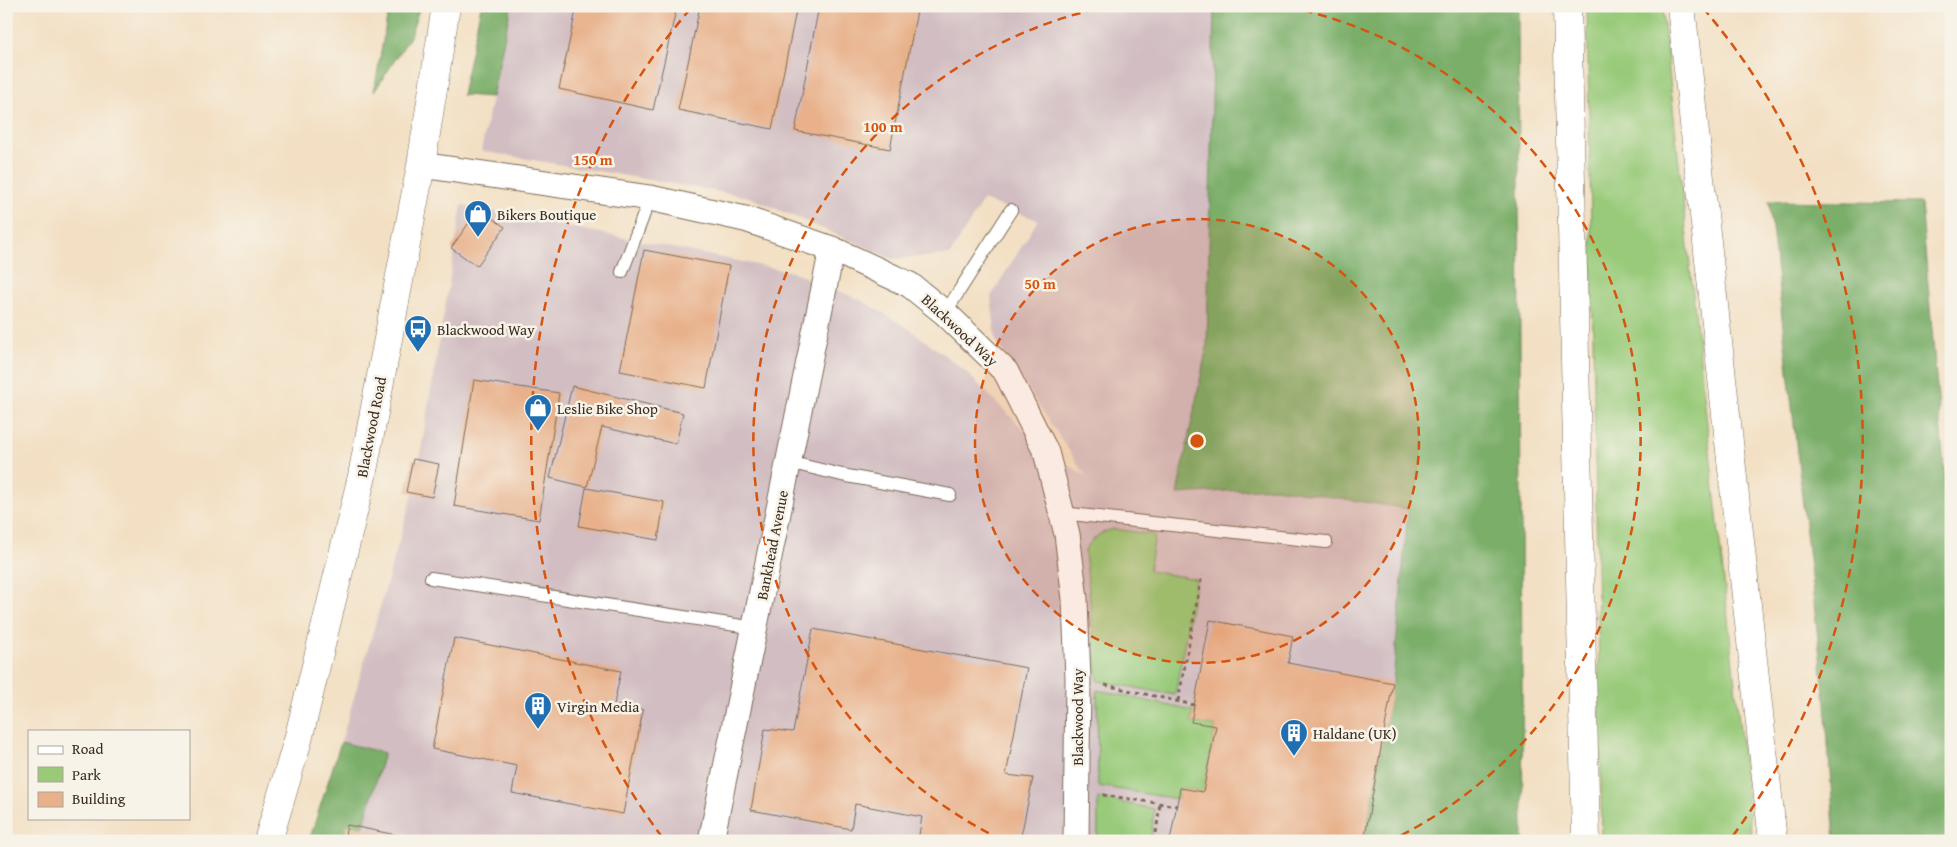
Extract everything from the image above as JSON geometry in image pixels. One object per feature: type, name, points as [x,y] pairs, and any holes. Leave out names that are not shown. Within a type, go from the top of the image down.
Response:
[{"type":"main road","name":"Blackwood Road","points":[[268,841],[298,740],[362,476],[421,165],[446,6]]},
{"type":"main road","points":[[1567,6],[1586,841]]},
{"type":"main road","points":[[1681,6],[1773,841]]},
{"type":"street","name":"Blackwood Way","points":[[421,165],[650,198],[745,219],[832,249],[910,285],[945,313],[1006,372],[1046,452],[1067,534],[1075,599],[1078,680],[1076,841]]},
{"type":"street","name":"Bankhead Avenue","points":[[711,841],[832,249]]},
{"type":"lane","points":[[622,272],[650,198]]},
{"type":"lane","points":[[945,313],[1011,210]]},
{"type":"lane","points":[[788,462],[842,475],[950,495]]},
{"type":"lane","points":[[1062,513],[1326,542]]},
{"type":"lane","points":[[431,578],[755,628]]},
{"type":"path","points":[[1178,701],[1202,575]]},
{"type":"path","points":[[1078,680],[1194,704]]},
{"type":"path","points":[[1076,791],[1177,806]]},
{"type":"path","points":[[1155,841],[1160,803]]},
{"type":"shaded area","points":[[511,6],[1214,6],[1207,346],[1177,493],[1275,488],[1408,509],[1393,683],[1364,841],[359,841],[341,742],[415,486],[462,205],[792,272],[863,301],[911,330],[964,370],[1046,452],[1086,476],[996,341],[991,296],[1038,220],[983,200],[950,255],[893,259],[749,197],[481,151]]},
{"type":"green space","points":[[389,6],[420,6],[410,37],[374,92]]},
{"type":"green space","points":[[481,6],[511,6],[492,97],[462,95]]},
{"type":"green space","points":[[1214,6],[1518,6],[1523,841],[1364,841],[1393,683],[1408,509],[1275,488],[1177,494],[1207,346]]},
{"type":"green space","points":[[1587,6],[1662,6],[1752,841],[1602,841]]},
{"type":"green space","points":[[1769,201],[1921,203],[1951,548],[1951,841],[1835,841],[1825,702]]},
{"type":"green space","points":[[1114,529],[1155,535],[1149,571],[1196,579],[1175,695],[1098,681],[1085,551],[1097,536]]},
{"type":"green space","points":[[1097,690],[1193,711],[1191,722],[1216,726],[1203,792],[1180,788],[1178,799],[1098,786]]},
{"type":"green space","points":[[341,742],[384,753],[359,841],[309,841]]},
{"type":"green space","points":[[1098,798],[1154,809],[1151,841],[1098,841]]},
{"type":"building","points":[[577,6],[677,6],[653,110],[559,89]]},
{"type":"building","points":[[700,6],[797,6],[772,129],[678,110]]},
{"type":"building","points":[[819,6],[918,6],[890,149],[795,131]]},
{"type":"building","name":"Bikers Boutique","points":[[479,209],[505,227],[477,266],[451,248]]},
{"type":"building","points":[[644,250],[729,266],[706,388],[620,371]]},
{"type":"building","points":[[474,380],[559,393],[539,520],[454,506]]},
{"type":"building","points":[[572,386],[683,413],[676,444],[602,427],[587,487],[550,478]]},
{"type":"building","points":[[413,459],[439,464],[432,497],[406,492]]},
{"type":"building","points":[[586,488],[664,502],[658,540],[579,526]]},
{"type":"building","name":"Haldane (UK)","points":[[1210,620],[1293,636],[1288,663],[1393,683],[1364,841],[1170,841],[1180,788],[1203,792],[1216,726],[1191,722]]},
{"type":"building","points":[[813,629],[1027,668],[1006,775],[1033,778],[1020,841],[918,841],[922,817],[855,804],[851,829],[751,810],[765,729],[793,732]]},
{"type":"building","name":"Virgin Media","points":[[454,638],[621,671],[614,704],[643,710],[623,814],[512,793],[517,766],[432,749]]},
{"type":"building","points":[[347,825],[421,840],[421,841],[344,841]]},
{"type":"place","name":"Bikers Boutique","points":[[478,238]]},
{"type":"place","name":"Blackwood Way","points":[[418,353]]},
{"type":"place","name":"Leslie Bike Shop","points":[[538,432]]},
{"type":"place","name":"Virgin Media","points":[[538,730]]},
{"type":"place","name":"Haldane (UK)","points":[[1294,757]]}]
